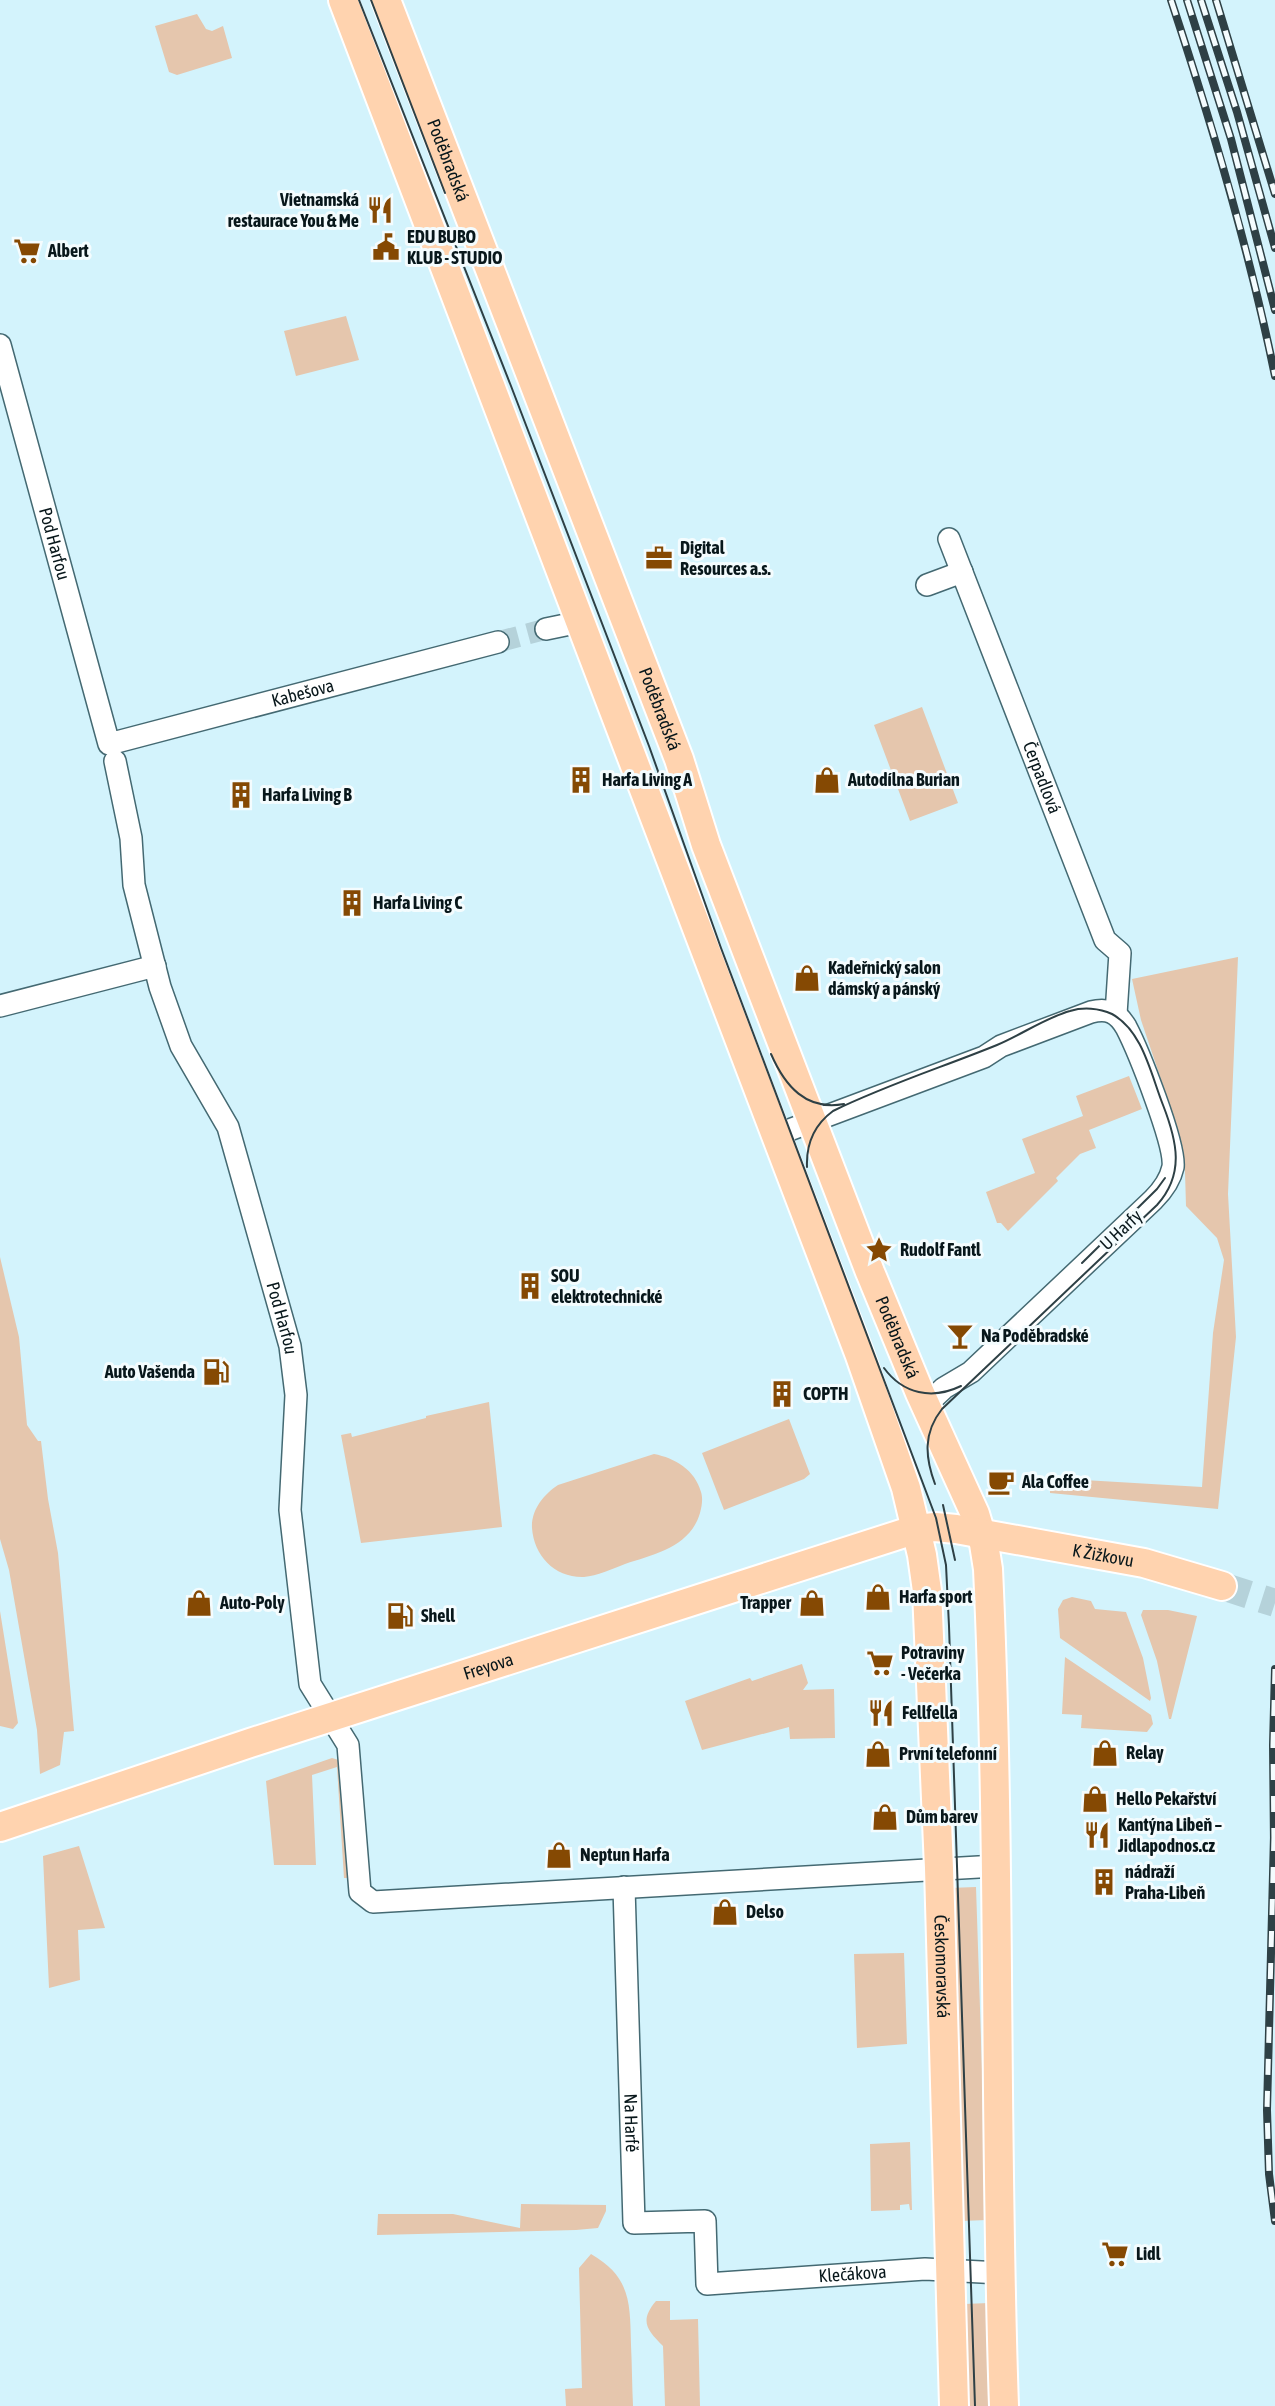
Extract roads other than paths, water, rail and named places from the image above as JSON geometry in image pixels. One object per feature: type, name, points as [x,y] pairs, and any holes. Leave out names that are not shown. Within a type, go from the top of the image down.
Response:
[{"type":"main road","points":[[342,0],[873,1391],[903,1476],[916,1529]]},
{"type":"main road","name":"Poděbradská","points":[[386,0],[679,759],[706,845],[870,1272],[968,1496],[981,1534]]},
{"type":"main road","name":"Freyova","points":[[0,1827],[330,1717],[916,1529],[943,1527],[981,1534]]},
{"type":"main road","name":"Českomoravská","points":[[916,1529],[927,1591],[939,1868],[954,2406]]},
{"type":"main road","points":[[981,1534],[988,1569],[995,1734],[1000,2273],[1004,2406]]},
{"type":"main road","name":"K Žižkovu","points":[[981,1534],[1144,1563],[1222,1586]]},
{"type":"street","name":"Pod Harfou","points":[[0,345],[112,752],[131,838],[134,885],[160,987],[181,1046],[228,1127],[290,1346],[296,1395],[290,1510],[310,1684],[348,1745],[360,1892],[373,1902],[624,1887]]},
{"type":"street","name":"Čerpadlová","points":[[949,539],[1105,940],[1120,953],[1109,1012]]},
{"type":"street","points":[[927,585],[962,572]]},
{"type":"street","points":[[546,629],[580,622]]},
{"type":"street","name":"Kabešova","points":[[112,752],[498,642]]},
{"type":"street","points":[[0,1006],[155,966]]},
{"type":"street","points":[[776,1135],[984,1058],[1001,1046],[1091,1012],[1109,1012]]},
{"type":"street","name":"U Harfy","points":[[926,1405],[944,1388],[971,1373],[1153,1200],[1168,1181],[1173,1161],[1171,1144],[1128,1031],[1109,1012]]},
{"type":"street","points":[[624,1887],[996,1866]]},
{"type":"street","name":"Na Harfě","points":[[624,1887],[634,2223],[705,2221],[707,2284]]},
{"type":"street","name":"Klečákova","points":[[707,2284],[925,2269],[1000,2273]]},
{"type":"tunnel","points":[[498,642],[546,629]]},
{"type":"tunnel","points":[[1222,1586],[1275,1603]]},
{"type":"tram line","points":[[359,0],[649,746],[721,948],[936,1518],[946,1565],[949,1626],[975,2406]]},
{"type":"tram line","points":[[371,0],[445,193]]},
{"type":"tram line","points":[[807,1167],[808,1150],[813,1135],[821,1122],[833,1111],[894,1084],[997,1045],[1061,1014],[1086,1009],[1112,1014],[1131,1031],[1145,1055],[1175,1144],[1172,1181],[1157,1205],[942,1409],[931,1427],[928,1445],[929,1464],[935,1484]]},
{"type":"tram line","points":[[771,1054],[783,1076],[798,1094],[819,1104],[844,1104]]},
{"type":"tram line","points":[[1082,1263],[1165,1178]]},
{"type":"tram line","points":[[884,1368],[900,1384],[919,1392],[939,1393],[961,1386]]},
{"type":"tram line","points":[[943,1505],[955,1560]]},
{"type":"railway","points":[[1171,0],[1229,187],[1275,376]]},
{"type":"railway","points":[[1187,0],[1231,139],[1275,310]]},
{"type":"railway","points":[[1201,0],[1237,112],[1275,248]]},
{"type":"railway","points":[[1216,0],[1275,194]]},
{"type":"railway","points":[[1274,1844],[1275,1669]]},
{"type":"railway","points":[[1274,1835],[1267,2110],[1269,2174],[1275,2221]]},
{"type":"place","name":"Vietnamská restaurace You & Me","points":[[380,210]]},
{"type":"place","name":"EDU BUBO KLUB - STUDIO","points":[[386,247]]},
{"type":"place","name":"Albert","points":[[27,251]]},
{"type":"place","name":"Digital Resources a.s.","points":[[659,558]]},
{"type":"place","name":"Harfa Living A","points":[[581,780]]},
{"type":"place","name":"Autodílna Burian","points":[[827,780]]},
{"type":"place","name":"Harfa Living B","points":[[241,795]]},
{"type":"place","name":"Harfa Living C","points":[[352,903]]},
{"type":"place","name":"Kadeřnický salon dámský a pánský","points":[[807,978]]},
{"type":"place","name":"Rudolf Fantl","points":[[879,1250]]},
{"type":"place","name":"SOU elektrotechnické","points":[[530,1286]]},
{"type":"place","name":"Na Poděbradské","points":[[960,1336]]},
{"type":"place","name":"Auto Vašenda","points":[[216,1372]]},
{"type":"place","name":"COPTH","points":[[782,1394]]},
{"type":"place","name":"Ala Coffee","points":[[1001,1482]]},
{"type":"place","name":"Harfa sport","points":[[878,1597]]},
{"type":"place","name":"Auto-Poly","points":[[199,1603]]},
{"type":"place","name":"Trapper","points":[[812,1603]]},
{"type":"place","name":"Shell","points":[[400,1616]]},
{"type":"place","name":"Potraviny - Večerka","points":[[880,1663]]},
{"type":"place","name":"Fellfella","points":[[881,1713]]},
{"type":"place","name":"Relay","points":[[1105,1753]]},
{"type":"place","name":"První telefonní","points":[[878,1754]]},
{"type":"place","name":"Hello Pekařství","points":[[1095,1799]]},
{"type":"place","name":"Dům barev","points":[[885,1817]]},
{"type":"place","name":"Kantýna Libeň – Jidlapodnos.cz","points":[[1097,1835]]},
{"type":"place","name":"Neptun Harfa","points":[[559,1855]]},
{"type":"place","name":"nádraží Praha-Libeň","points":[[1104,1882]]},
{"type":"place","name":"Delso","points":[[725,1912]]},
{"type":"place","name":"Lidl","points":[[1115,2254]]}]
